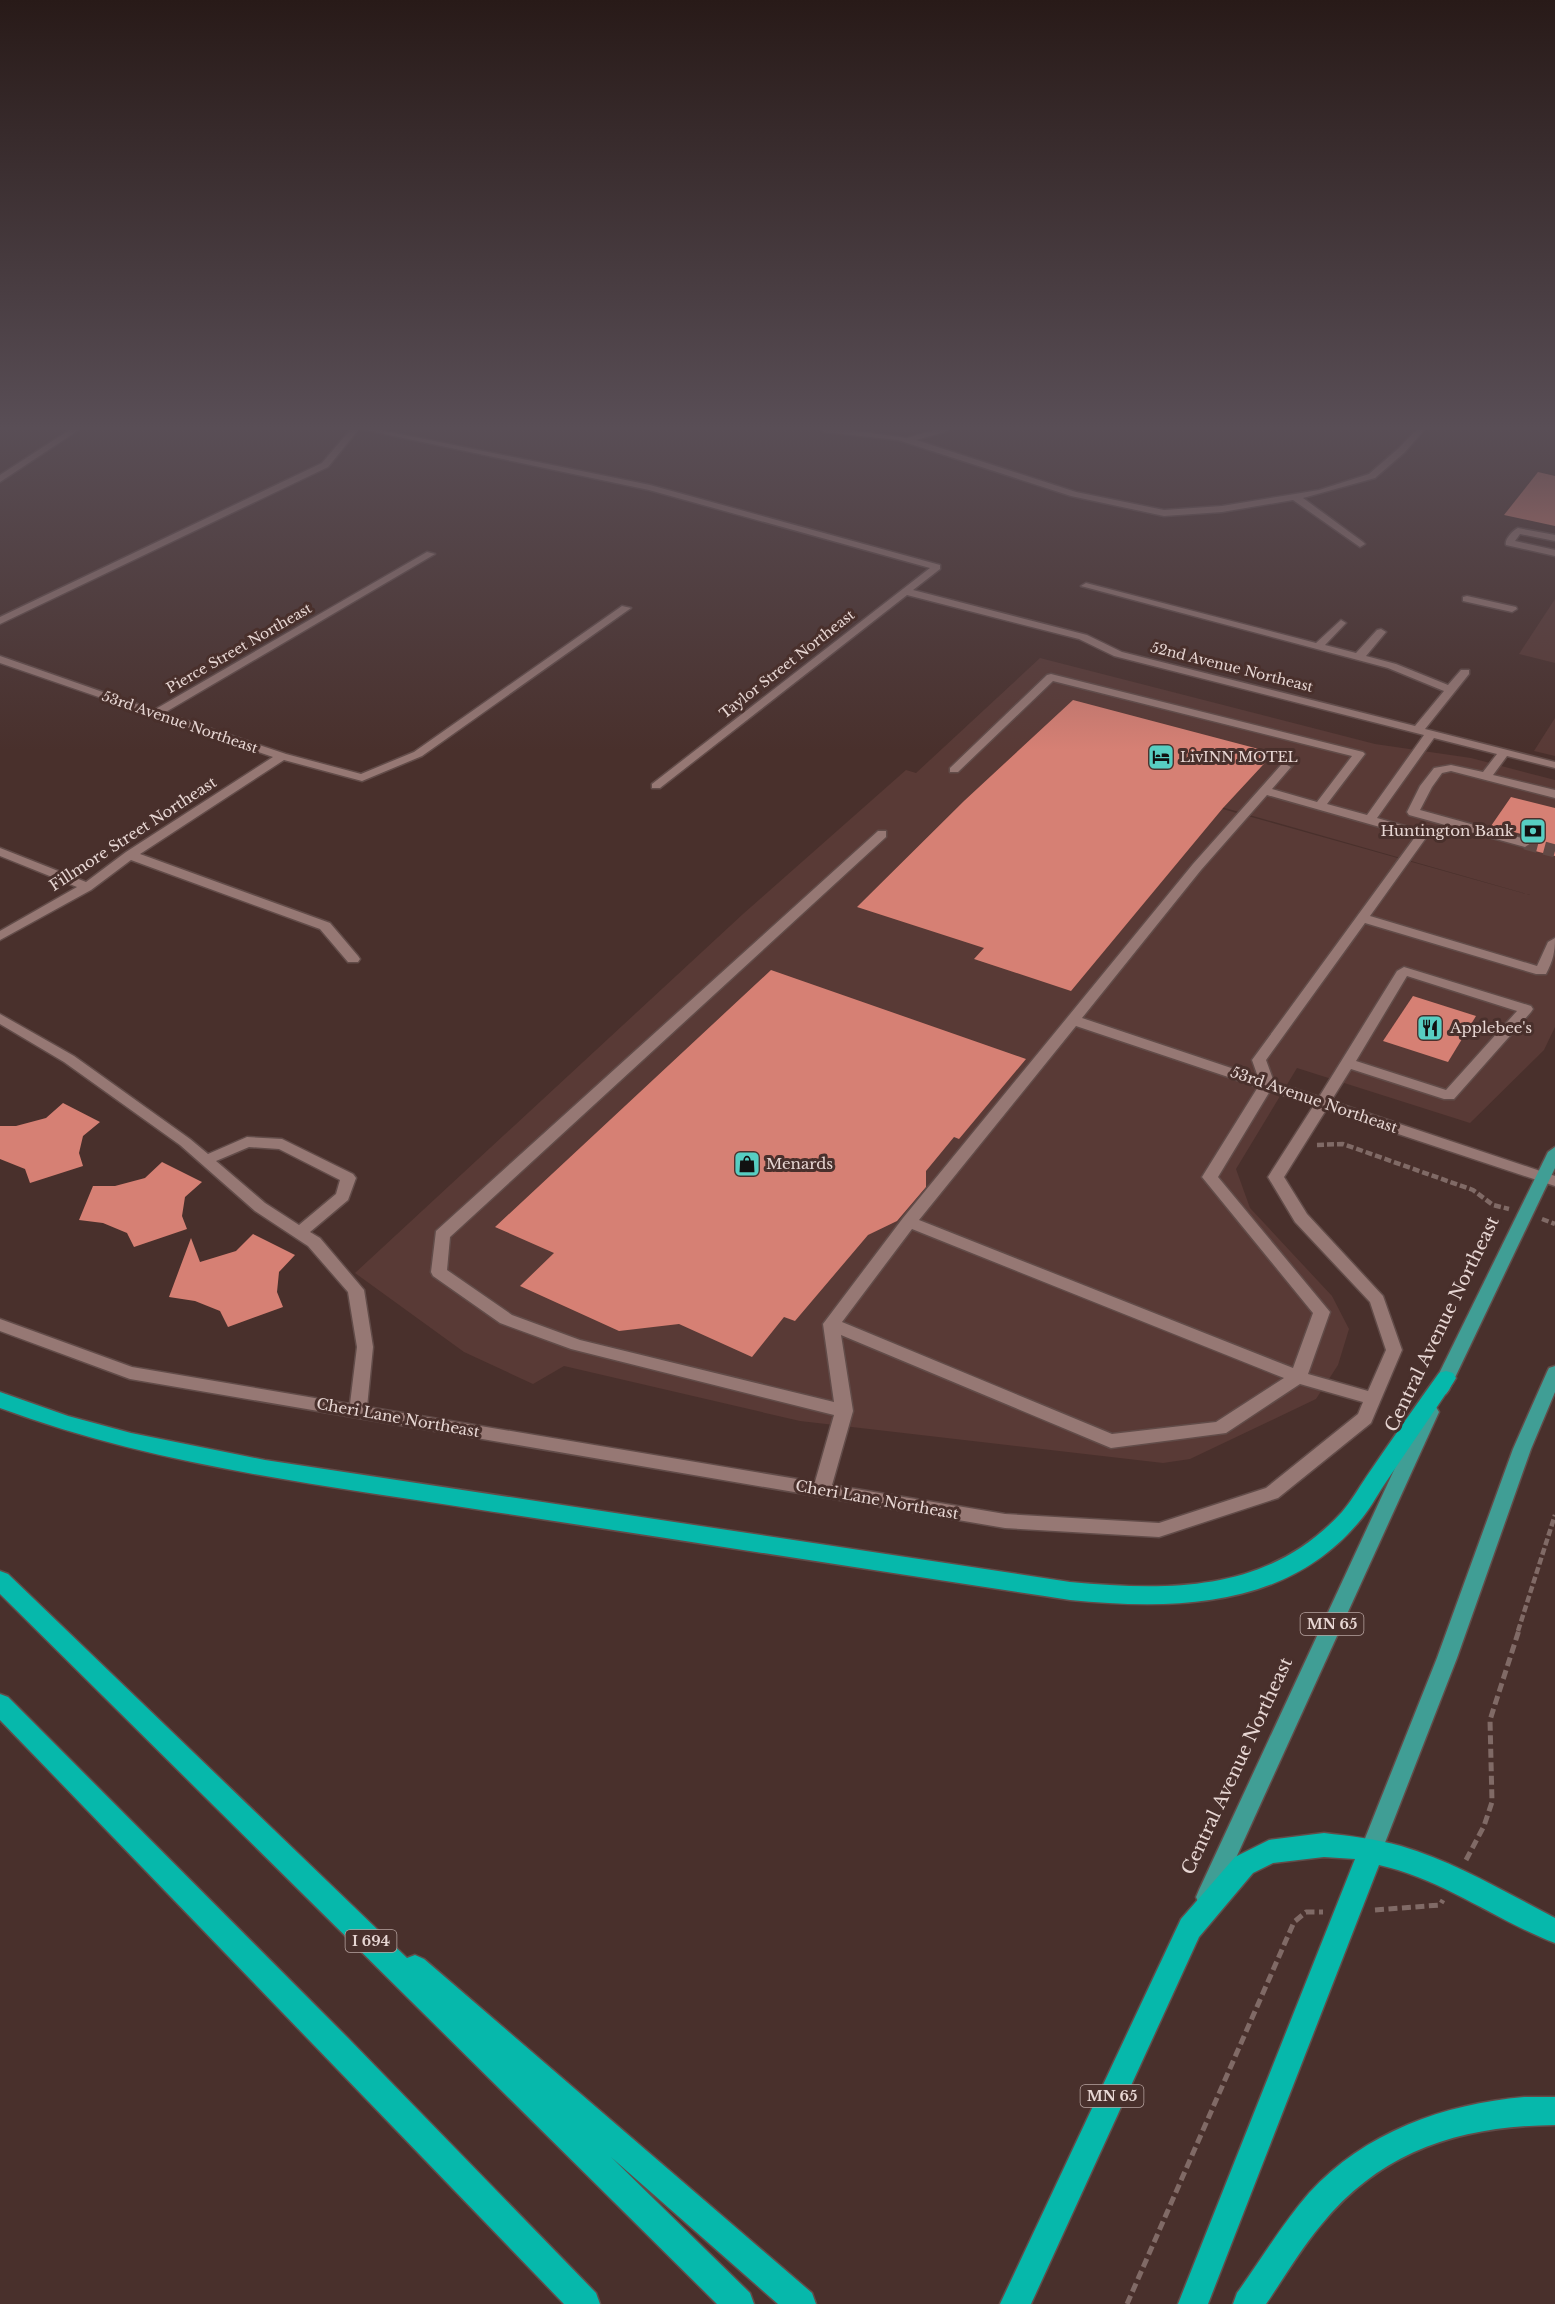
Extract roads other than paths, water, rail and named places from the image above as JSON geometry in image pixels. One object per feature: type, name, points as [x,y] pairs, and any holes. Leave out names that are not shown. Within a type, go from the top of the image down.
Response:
[{"type":"highway","points":[[0,1400],[66,1424],[140,1445],[265,1468],[1070,1591],[1155,1598],[1207,1594],[1243,1587],[1290,1565],[1328,1539],[1350,1518],[1446,1377]]},
{"type":"highway","name":"I 694","points":[[0,1580],[739,2304]]},
{"type":"highway","points":[[0,1704],[339,2048],[585,2304]]},
{"type":"highway","points":[[253,1827],[801,2304]]},
{"type":"highway","points":[[1190,1928],[1244,1865],[1269,1851],[1324,1845],[1371,1851],[1401,1858],[1455,1880],[1555,1931]]},
{"type":"highway","points":[[1192,2304],[1371,1851]]},
{"type":"highway","name":"Central Avenue Northeast","points":[[1015,2304],[1190,1928]]},
{"type":"highway","points":[[1248,2304],[1305,2223],[1332,2190],[1367,2162],[1404,2140],[1436,2126],[1468,2117],[1502,2112],[1555,2111]]},
{"type":"highway","points":[[1011,2304],[1033,2264]]},
{"type":"main road","name":"Central Avenue Northeast","points":[[1190,1928],[1220,1872],[1446,1377],[1526,1214],[1549,1179],[1555,1152]]},
{"type":"main road","points":[[1371,1851],[1448,1658],[1522,1449],[1555,1372]]},
{"type":"street","points":[[0,621],[176,537]]},
{"type":"street","name":"Taylor Street Northeast","points":[[656,786],[937,567],[826,537]]},
{"type":"street","points":[[1350,537],[1360,544]]},
{"type":"street","points":[[1514,537],[1509,543],[1555,552]]},
{"type":"street","name":"Pierce Street Northeast","points":[[155,714],[430,554]]},
{"type":"street","points":[[1086,586],[1392,666],[1450,690]]},
{"type":"street","name":"52nd Avenue Northeast","points":[[904,591],[1083,637],[1118,654],[1555,765]]},
{"type":"street","points":[[1467,599],[1512,609]]},
{"type":"street","name":"53rd Avenue Northeast","points":[[0,659],[282,756],[362,778],[418,754],[626,608]]},
{"type":"street","points":[[1318,647],[1341,623]]},
{"type":"street","points":[[1359,657],[1381,632]]},
{"type":"street","points":[[1418,730],[1465,672]]},
{"type":"street","points":[[954,770],[1051,676],[1359,754],[1320,806]]},
{"type":"street","points":[[1370,820],[1431,734]]},
{"type":"street","points":[[1296,753],[1306,740]]},
{"type":"street","points":[[1485,777],[1504,752]]},
{"type":"street","name":"Fillmore Street Northeast","points":[[0,936],[87,887],[130,855],[282,756]]},
{"type":"street","points":[[822,1490],[844,1411],[831,1324],[909,1222],[1197,867],[1285,767]]},
{"type":"street","points":[[1525,843],[1413,813],[1426,786],[1438,770],[1451,768],[1555,794]]},
{"type":"street","points":[[831,1324],[1111,1441],[1220,1428],[1298,1377],[1322,1312],[1210,1177],[1267,1083],[1259,1060],[1422,835],[1266,791]]},
{"type":"street","points":[[844,1411],[577,1345],[506,1319],[439,1272],[442,1235],[882,834]]},
{"type":"street","points":[[0,852],[87,887]]},
{"type":"street","points":[[130,855],[325,926],[353,959]]},
{"type":"street","points":[[1363,918],[1541,971],[1555,942]]},
{"type":"street","name":"Cheri Lane Northeast","points":[[0,1325],[130,1373],[1005,1521],[1159,1530],[1272,1493],[1365,1418],[1394,1350],[1377,1300],[1301,1218],[1276,1177],[1324,1104],[1348,1063],[1404,971],[1526,1009],[1449,1096],[1348,1063]]},
{"type":"street","points":[[0,1018],[69,1059],[185,1142],[260,1207],[314,1242],[356,1290],[365,1347],[358,1411]]},
{"type":"street","name":"53rd Avenue Northeast","points":[[1073,1020],[1549,1179]]},
{"type":"street","points":[[206,1160],[247,1142],[282,1144],[348,1178],[343,1196],[299,1233]]},
{"type":"street","points":[[909,1222],[1298,1377],[1372,1399]]},
{"type":"tunnel","points":[[1285,767],[1296,753]]},
{"type":"tunnel","points":[[1525,843],[1555,851]]},
{"type":"place","name":"LivINN MOTEL","points":[[1161,757]]},
{"type":"place","name":"Huntington Bank","points":[[1533,831]]},
{"type":"place","name":"Applebee's","points":[[1430,1028]]},
{"type":"place","name":"Menards","points":[[747,1164]]}]
